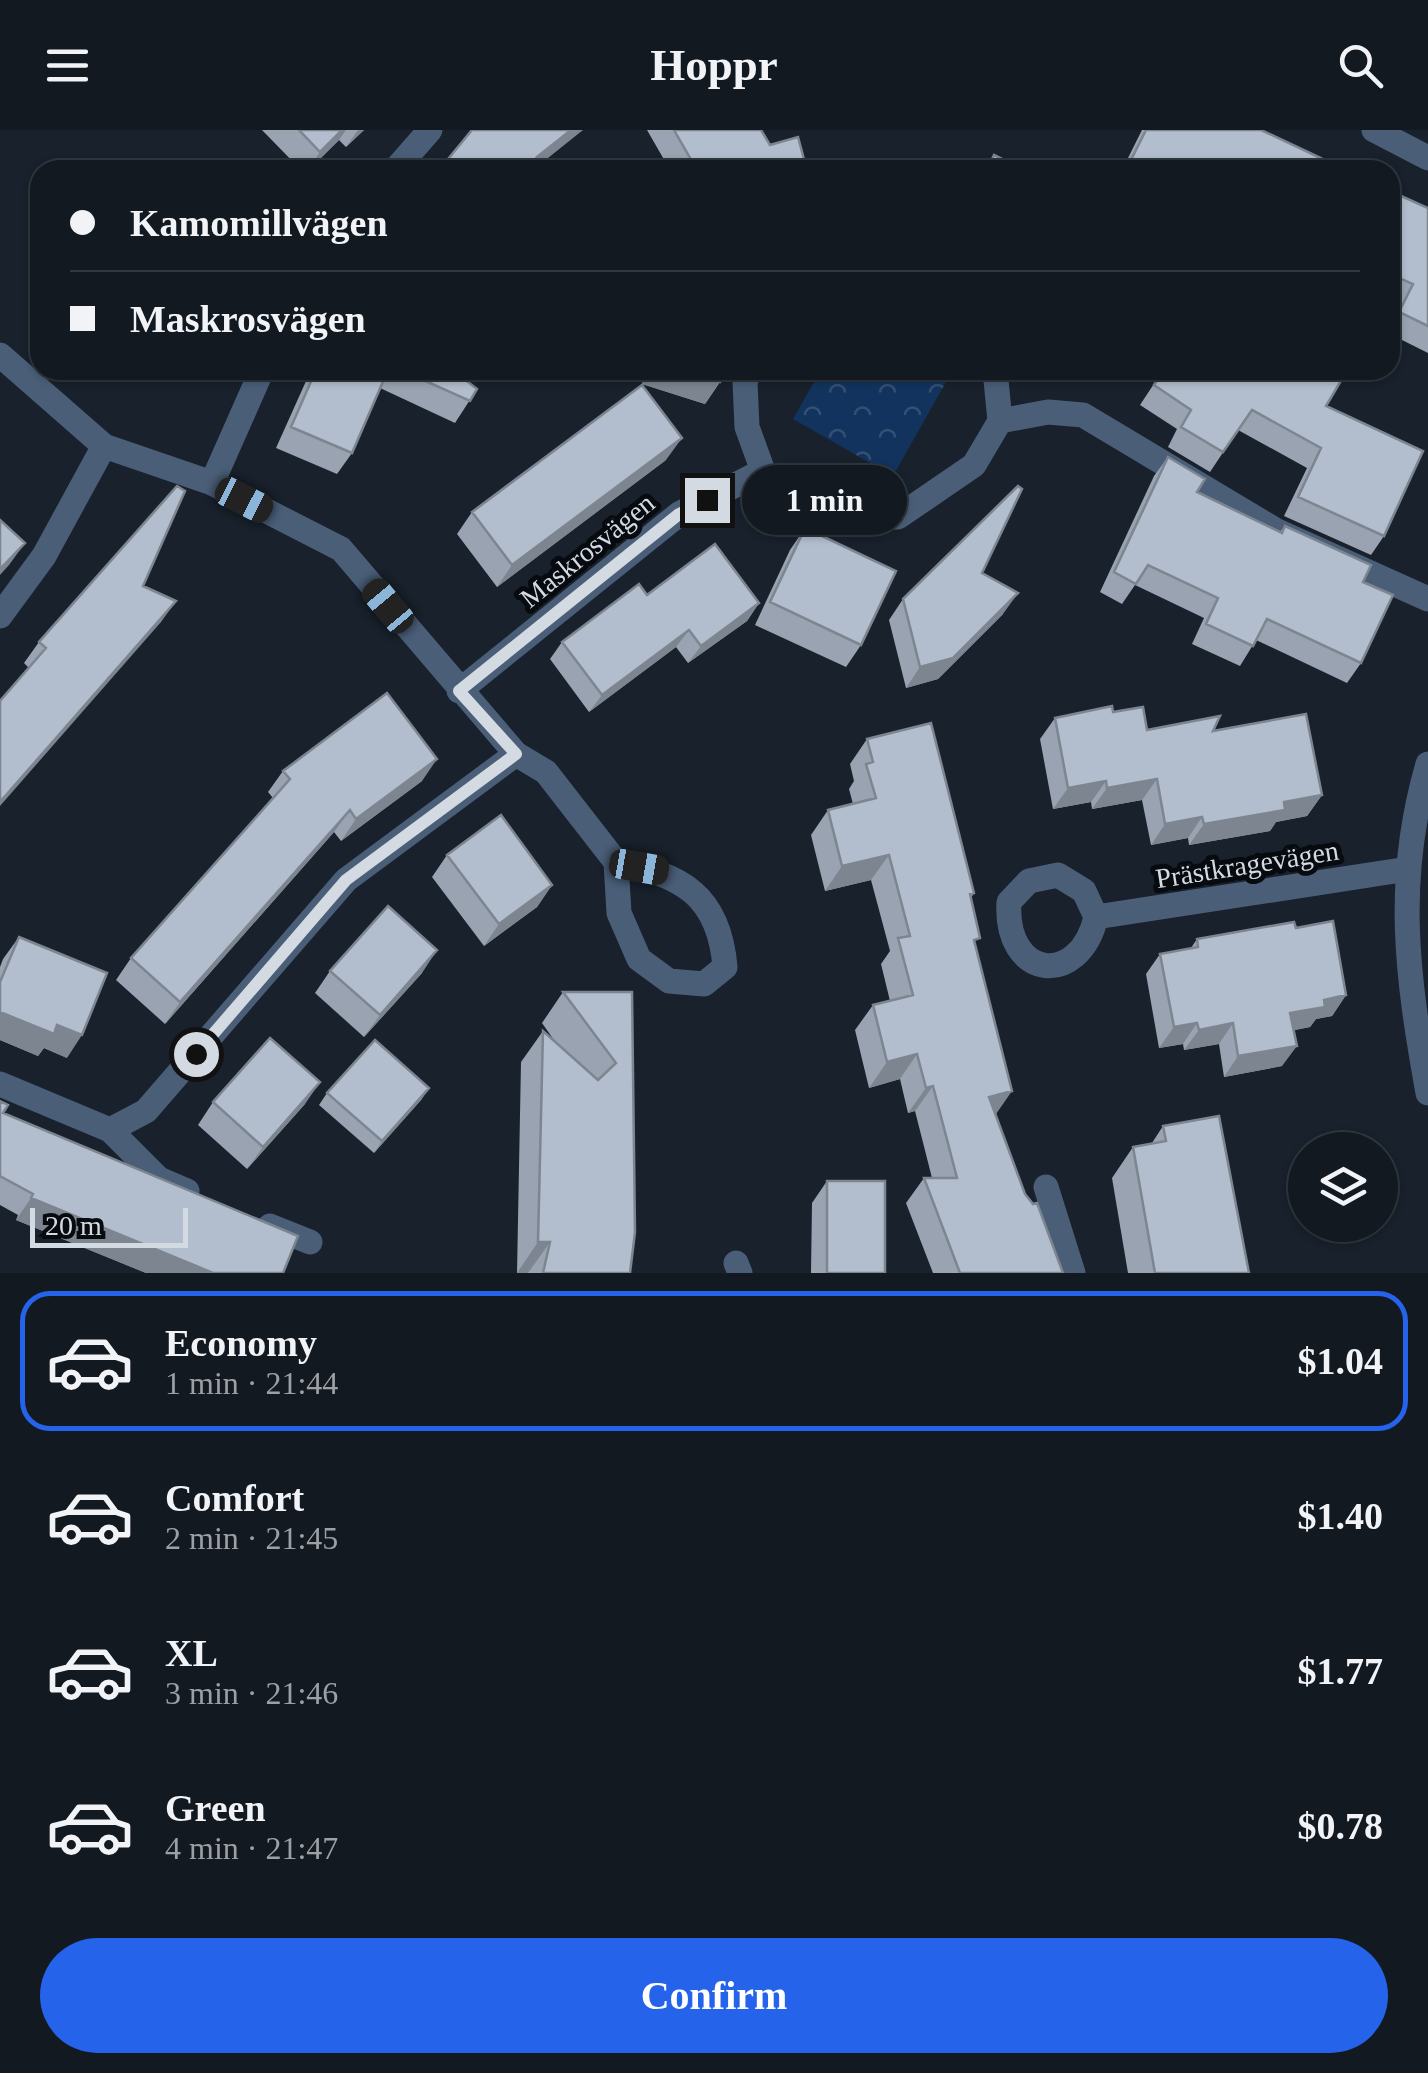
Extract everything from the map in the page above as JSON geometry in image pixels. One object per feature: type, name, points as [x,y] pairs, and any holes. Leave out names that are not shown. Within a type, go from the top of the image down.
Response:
[{"type":"street","points":[[404,160],[430,130]]},
{"type":"street","points":[[1374,130],[1428,158]]},
{"type":"street","points":[[0,355],[104,446],[212,483],[341,548],[516,754],[546,772],[616,862],[620,912],[639,958],[669,981],[704,984],[725,968],[722,934],[703,899],[662,871],[616,862]]},
{"type":"street","points":[[212,483],[258,380]]},
{"type":"street","points":[[746,380],[747,427],[763,471],[805,510],[833,517],[898,517],[974,465],[1000,421],[996,380]]},
{"type":"street","points":[[1000,421],[1048,412],[1083,415],[1278,531],[1428,599]]},
{"type":"street","points":[[0,616],[44,556],[104,446]]},
{"type":"street","name":"Maskrosvägen","points":[[459,691],[679,514],[763,471]]},
{"type":"street","points":[[110,1130],[146,1112],[346,880],[516,754]]},
{"type":"street","points":[[1428,764],[1417,800],[1408,869],[1407,973],[1428,1093]]},
{"type":"street","name":"Prästkragevägen","points":[[1096,917],[1408,869]]},
{"type":"street","points":[[0,1084],[110,1130],[159,1180],[209,1200]]},
{"type":"street","points":[[1046,1188],[1073,1273]]},
{"type":"street","points":[[243,1214],[310,1242]]},
{"type":"green space","points":[[815,380],[946,382],[893,476],[793,419]]},
{"type":"building","points":[[299,130],[342,130],[320,152]]},
{"type":"building","points":[[472,130],[571,130],[535,160],[447,160]]},
{"type":"building","points":[[674,130],[761,130],[770,145],[798,137],[804,160],[691,160]]},
{"type":"building","points":[[1146,130],[1261,130],[1325,160],[1131,160]]},
{"type":"building","points":[[1400,195],[1428,208],[1428,326],[1400,312],[1413,284],[1400,278]]},
{"type":"building","points":[[312,380],[384,380],[352,453],[291,427]]},
{"type":"building","points":[[423,380],[466,380],[477,389],[470,401]]},
{"type":"building","points":[[1157,380],[1341,380],[1326,406],[1423,451],[1384,536],[1298,497],[1321,448],[1252,410],[1223,452],[1181,427],[1191,410],[1154,385]]},
{"type":"building","points":[[642,385],[682,438],[512,565],[472,512]]},
{"type":"building","points":[[1168,457],[1205,479],[1197,492],[1282,533],[1285,526],[1371,565],[1363,582],[1393,595],[1361,663],[1267,619],[1253,646],[1206,624],[1218,598],[1148,565],[1136,584],[1114,572]]},
{"type":"building","points":[[177,486],[185,491],[143,586],[176,601],[0,802],[0,701],[46,648],[39,642]]},
{"type":"building","points":[[1018,486],[1022,489],[982,573],[1018,593],[953,658],[920,667],[903,599]]},
{"type":"building","points":[[0,520],[25,543],[0,569]]},
{"type":"building","points":[[805,528],[896,571],[861,645],[770,602]]},
{"type":"building","points":[[715,544],[759,603],[701,646],[689,630],[602,695],[562,642],[639,584],[647,595]]},
{"type":"building","points":[[387,693],[437,759],[356,819],[350,810],[180,1002],[131,958],[290,779],[283,771]]},
{"type":"building","points":[[1112,706],[1113,712],[1143,707],[1147,730],[1220,716],[1213,731],[1306,714],[1322,795],[1284,802],[1285,810],[1204,824],[1202,817],[1165,824],[1157,779],[1107,788],[1106,781],[1068,788],[1055,718]]},
{"type":"building","points":[[931,723],[974,893],[970,894],[980,938],[974,940],[1012,1091],[989,1097],[1025,1194],[1033,1204],[1037,1203],[1063,1273],[960,1273],[924,1178],[957,1178],[933,1086],[926,1088],[917,1054],[887,1062],[873,1005],[913,995],[898,938],[910,936],[889,855],[842,866],[828,810],[876,798],[866,764],[873,762],[867,739]]},
{"type":"building","points":[[501,815],[552,885],[499,924],[447,855]]},
{"type":"building","points":[[388,906],[437,950],[380,1015],[330,971]]},
{"type":"building","points":[[1333,921],[1346,995],[1324,1000],[1325,1007],[1290,1013],[1297,1046],[1238,1056],[1233,1023],[1199,1030],[1197,1023],[1174,1027],[1160,954],[1198,947],[1197,939],[1294,922],[1296,928]]},
{"type":"building","points":[[19,937],[107,973],[82,1035],[57,1025],[54,1034],[0,1012],[0,982]]},
{"type":"building","points":[[563,992],[632,992],[635,1232],[630,1273],[543,1273],[550,1242],[538,1242],[543,1031],[598,1080],[616,1063]]},
{"type":"building","points":[[270,1038],[320,1082],[263,1147],[213,1102]]},
{"type":"building","points":[[375,1040],[429,1088],[382,1141],[327,1093]]},
{"type":"building","points":[[0,1101],[8,1105],[3,1113],[298,1236],[283,1273],[213,1273],[31,1198],[33,1194],[0,1176]]},
{"type":"building","points":[[1219,1116],[1249,1273],[1155,1273],[1133,1147],[1166,1141],[1163,1126]]},
{"type":"building","points":[[827,1181],[885,1181],[885,1273],[827,1273]]},
{"type":"route","points":[[196,1054],[346,880],[516,754],[459,691],[679,514],[707,500]]}]
